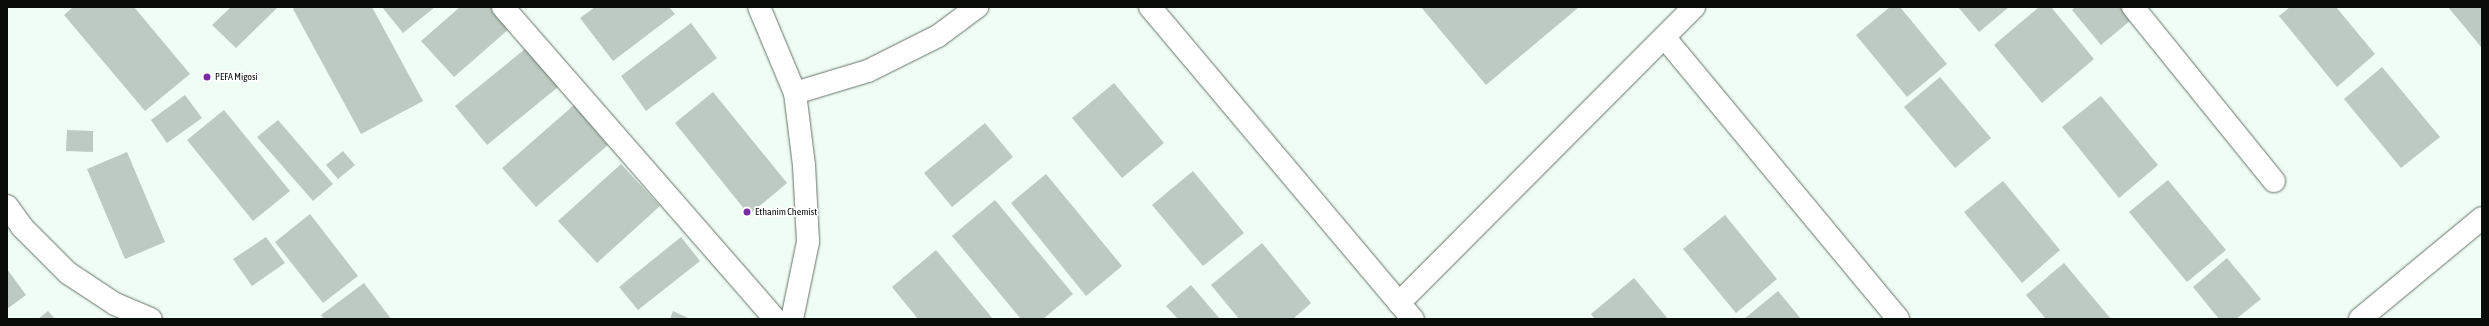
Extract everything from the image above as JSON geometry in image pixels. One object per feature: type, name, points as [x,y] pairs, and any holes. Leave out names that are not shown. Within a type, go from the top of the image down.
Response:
[{"type":"street","points":[[503,7],[775,319]]},
{"type":"street","points":[[759,7],[795,92],[804,165],[808,242],[792,319]]},
{"type":"street","points":[[795,92],[868,71],[938,36],[977,7]]},
{"type":"street","points":[[1150,7],[1413,319]]},
{"type":"street","points":[[1399,302],[1665,38],[1694,7]]},
{"type":"street","points":[[2132,7],[2274,180]]},
{"type":"street","points":[[1665,38],[1898,319]]},
{"type":"street","points":[[7,206],[22,227],[68,273],[115,304],[152,319]]},
{"type":"street","points":[[2360,319],[2482,218]]},
{"type":"building","points":[[73,7],[134,7],[190,74],[145,111],[64,15]]},
{"type":"building","points":[[231,7],[278,7],[236,48],[212,25]]},
{"type":"building","points":[[296,7],[372,7],[423,101],[361,134],[293,9]]},
{"type":"building","points":[[382,7],[435,7],[403,33]]},
{"type":"building","points":[[460,7],[493,7],[511,27],[454,77],[421,41]]},
{"type":"building","points":[[595,7],[669,7],[675,14],[613,61],[580,18]]},
{"type":"building","points":[[1421,7],[1579,7],[1486,85]]},
{"type":"building","points":[[1890,7],[1900,7],[1947,64],[1907,97],[1856,35]]},
{"type":"building","points":[[1958,7],[2009,7],[1979,32]]},
{"type":"building","points":[[2039,7],[2051,7],[2094,59],[2042,103],[1994,45]]},
{"type":"building","points":[[2075,7],[2120,7],[2131,20],[2101,45],[2072,10]]},
{"type":"building","points":[[2290,7],[2336,7],[2375,54],[2337,87],[2279,16]]},
{"type":"building","points":[[2448,7],[2482,7],[2482,48]]},
{"type":"building","points":[[691,23],[717,58],[646,111],[621,76]]},
{"type":"building","points":[[531,44],[563,83],[487,145],[455,106]]},
{"type":"building","points":[[2382,67],[2440,137],[2401,168],[2344,99]]},
{"type":"building","points":[[1940,77],[1991,138],[1955,168],[1904,107]]},
{"type":"building","points":[[1114,83],[1164,143],[1122,178],[1072,118]]},
{"type":"building","points":[[713,92],[787,183],[749,215],[675,123]]},
{"type":"building","points":[[185,95],[202,118],[167,143],[151,120]]},
{"type":"building","points":[[2101,96],[2158,165],[2119,198],[2062,127]]},
{"type":"building","points":[[574,105],[608,145],[536,207],[502,168]]},
{"type":"building","points":[[224,110],[290,191],[253,221],[187,140]]},
{"type":"building","points":[[278,120],[333,184],[313,201],[257,137]]},
{"type":"building","points":[[985,123],[1013,157],[952,207],[924,173]]},
{"type":"building","points":[[67,130],[93,131],[93,152],[66,151]]},
{"type":"building","points":[[343,151],[355,165],[338,179],[326,165]]},
{"type":"building","points":[[127,152],[165,242],[125,259],[87,169]]},
{"type":"building","points":[[621,164],[660,206],[597,263],[558,221]]},
{"type":"building","points":[[1193,171],[1244,233],[1203,266],[1152,205]]},
{"type":"building","points":[[1046,174],[1122,266],[1086,296],[1011,203]]},
{"type":"building","points":[[2168,180],[2226,250],[2187,282],[2129,212]]},
{"type":"building","points":[[2003,181],[2060,250],[2022,283],[1964,212]]},
{"type":"building","points":[[995,200],[1073,294],[1043,319],[1021,319],[952,236]]},
{"type":"building","points":[[310,214],[358,276],[323,303],[275,242]]},
{"type":"building","points":[[1725,215],[1777,279],[1736,313],[1683,249]]},
{"type":"building","points":[[266,237],[285,263],[252,286],[233,259]]},
{"type":"building","points":[[681,237],[700,261],[638,310],[619,287]]},
{"type":"building","points":[[1262,243],[1311,303],[1293,319],[1239,319],[1211,285]]},
{"type":"building","points":[[936,250],[993,319],[918,319],[892,287]]},
{"type":"building","points":[[2227,258],[2261,299],[2236,319],[2219,319],[2193,287]]},
{"type":"building","points":[[2064,263],[2111,319],[2046,319],[2026,295]]},
{"type":"building","points":[[7,269],[26,295],[7,309]]},
{"type":"building","points":[[1634,278],[1668,319],[1595,319],[1591,314]]},
{"type":"building","points":[[364,283],[391,319],[324,319],[321,315]]},
{"type":"building","points":[[1191,285],[1220,319],[1178,319],[1166,306]]},
{"type":"building","points":[[1778,291],[1801,319],[1744,319]]},
{"type":"building","points":[[48,311],[55,319],[38,319]]},
{"type":"building","points":[[673,311],[690,319],[670,319]]},
{"type":"place","name":"PEFA Migosi","points":[[207,77]]},
{"type":"place","name":"Ethanim Chemist","points":[[747,212]]}]
